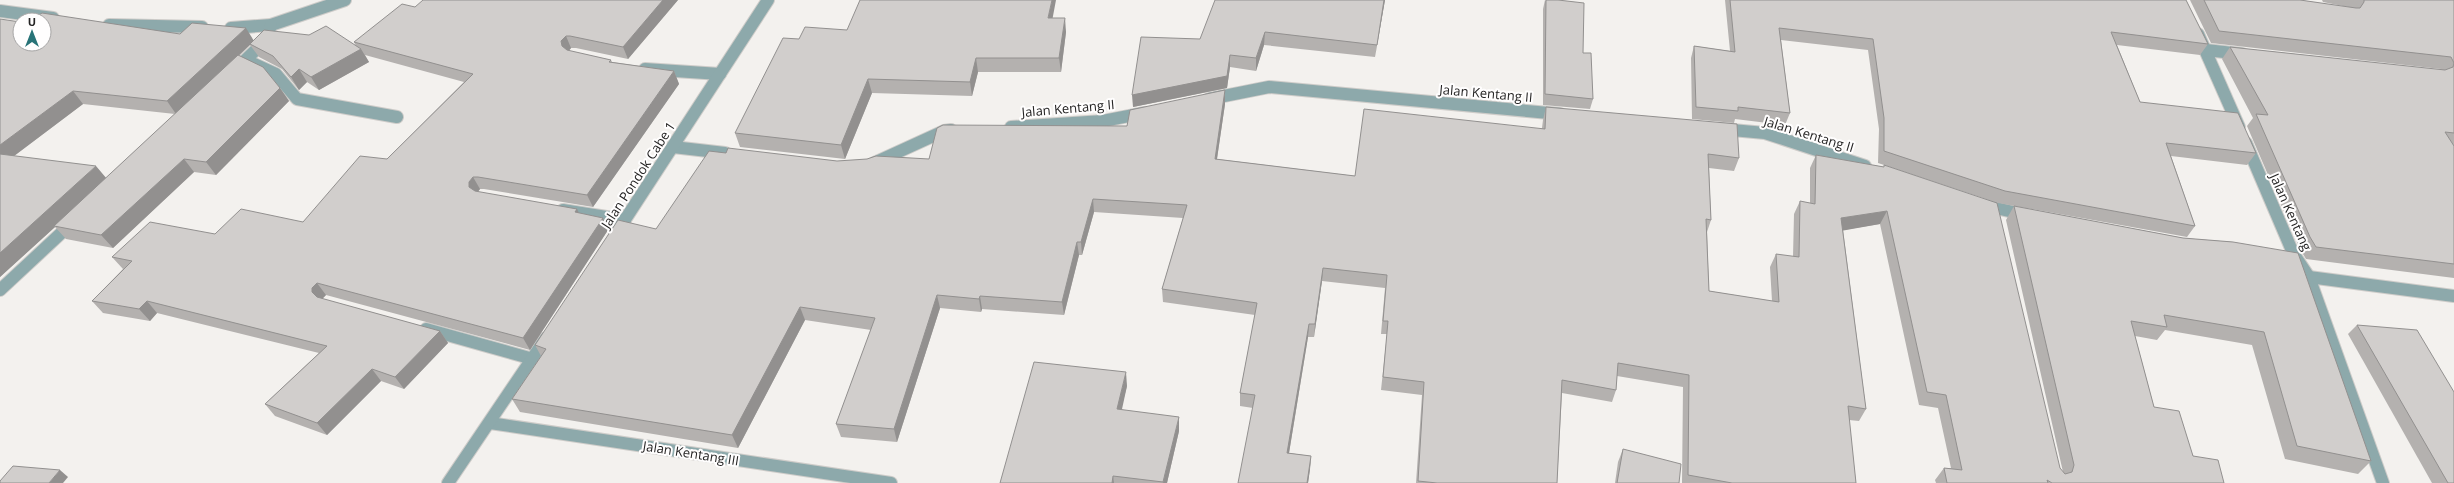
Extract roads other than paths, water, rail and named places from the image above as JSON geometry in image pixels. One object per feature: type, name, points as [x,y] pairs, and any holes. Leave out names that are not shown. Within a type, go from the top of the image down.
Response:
[{"type":"street","points":[[99,24],[244,29],[271,24],[345,0]]},
{"type":"street","name":"Jalan Pondok Cabe 1","points":[[607,246],[768,0]]},
{"type":"street","points":[[0,11],[61,19]]},
{"type":"street","name":"Jalan Kentang","points":[[2192,21],[2206,50],[2293,254],[2309,278],[2382,483]]},
{"type":"street","points":[[223,81],[266,40],[271,24]]},
{"type":"street","points":[[2206,50],[2253,55]]},
{"type":"street","points":[[246,59],[276,74],[297,99],[397,117]]},
{"type":"street","points":[[636,68],[720,74]]},
{"type":"street","name":"Jalan Kentang II","points":[[1201,101],[1269,87],[1568,114]]},
{"type":"street","name":"Jalan Kentang II","points":[[1000,127],[1103,121],[1156,110]]},
{"type":"street","name":"Jalan Kentang II","points":[[1710,128],[1765,133],[1877,170]]},
{"type":"street","points":[[863,165],[870,165],[944,131],[960,130]]},
{"type":"street","points":[[673,147],[734,154]]},
{"type":"street","points":[[1974,202],[1996,210],[2035,217]]},
{"type":"street","points":[[550,207],[625,220]]},
{"type":"street","points":[[1996,210],[2000,225]]},
{"type":"street","points":[[0,290],[80,215]]},
{"type":"street","points":[[2277,252],[2293,254]]},
{"type":"street","points":[[2309,278],[2454,296]]},
{"type":"street","points":[[411,325],[533,359]]},
{"type":"street","points":[[448,483],[555,326]]},
{"type":"street","name":"Jalan Kentang III","points":[[490,423],[891,483]]}]
